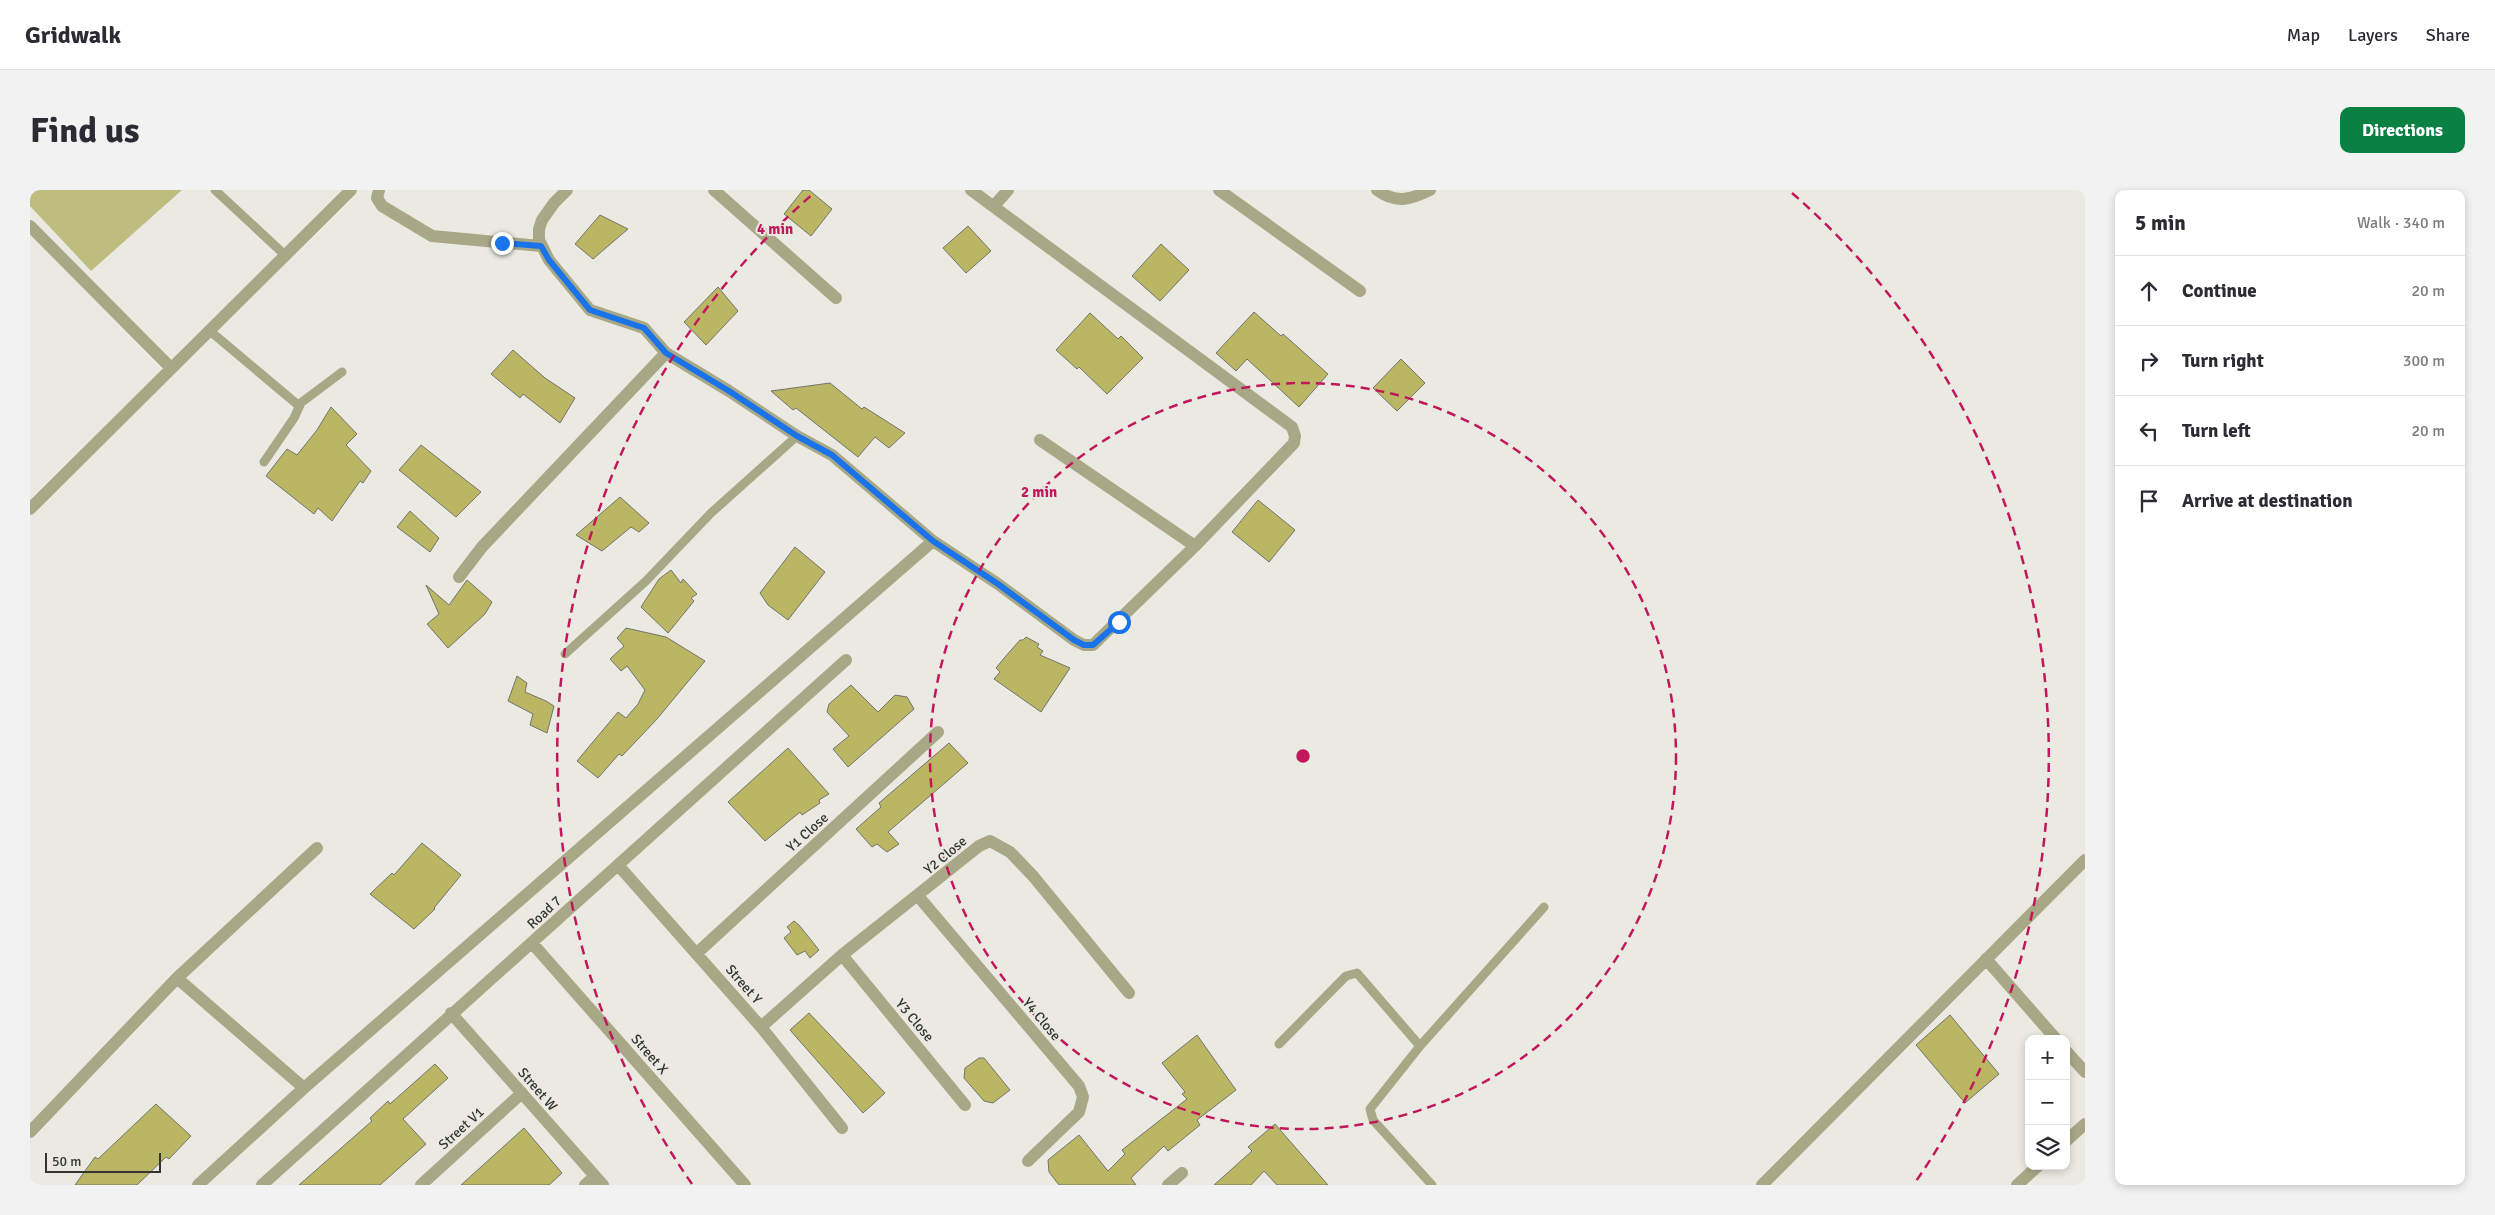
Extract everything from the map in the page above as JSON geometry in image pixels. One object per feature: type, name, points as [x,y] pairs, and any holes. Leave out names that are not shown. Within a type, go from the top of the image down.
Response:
[{"type":"street","points":[[30,509],[351,190]]},
{"type":"street","points":[[379,190],[377,198],[382,206],[432,236],[541,246]]},
{"type":"street","points":[[567,190],[554,203],[542,220],[539,229],[541,246],[549,260],[590,310],[644,328],[666,353],[729,391],[797,436],[832,455],[933,541],[998,584],[1074,640],[1084,645],[1093,645],[1195,546],[1294,443],[1295,436],[1292,427],[971,190]]},
{"type":"street","points":[[714,190],[836,298]]},
{"type":"street","points":[[994,206],[1008,190]]},
{"type":"street","points":[[1219,190],[1360,291]]},
{"type":"street","points":[[1377,190],[1387,197],[1411,200],[1430,190]]},
{"type":"street","points":[[30,226],[172,368]]},
{"type":"street","points":[[459,577],[482,547],[666,353]]},
{"type":"street","points":[[1040,440],[1195,546]]},
{"type":"street","points":[[198,1185],[304,1088],[933,541]]},
{"type":"street","name":"Road 7","points":[[262,1185],[451,1013],[532,943],[846,660]]},
{"type":"street","name":"Y1 Close","points":[[697,953],[938,732]]},
{"type":"street","name":"Y2 Close","points":[[760,1027],[842,955],[979,846],[990,841],[999,844],[1010,852],[1033,876],[1129,993]]},
{"type":"street","points":[[30,1132],[177,978],[317,848]]},
{"type":"street","points":[[1762,1185],[2085,860]]},
{"type":"street","name":"Street Y","points":[[618,864],[760,1027],[842,1128]]},
{"type":"street","name":"Y4 Close","points":[[918,896],[1079,1086],[1082,1098],[1079,1112],[1028,1161]]},
{"type":"street","name":"Street X","points":[[532,943],[745,1185]]},
{"type":"street","name":"Y3 Close","points":[[842,955],[965,1104]]},
{"type":"street","points":[[1986,959],[2052,1035]]},
{"type":"street","points":[[177,978],[304,1088]]},
{"type":"street","name":"Street W","points":[[451,1013],[599,1180]]},
{"type":"street","points":[[2070,1055],[2085,1072]]},
{"type":"street","name":"Street V1","points":[[420,1185],[522,1093]]},
{"type":"street","points":[[2070,1137],[2085,1124]]},
{"type":"street","points":[[2017,1185],[2034,1170]]},
{"type":"street","points":[[1168,1185],[1182,1173]]},
{"type":"street","points":[[585,1185],[599,1180]]},
{"type":"lane","points":[[215,190],[286,256]]},
{"type":"lane","points":[[210,331],[293,402],[300,405]]},
{"type":"lane","points":[[264,462],[294,418],[300,405],[342,372]]},
{"type":"lane","points":[[565,654],[646,581],[711,513],[797,436]]},
{"type":"lane","points":[[1432,1185],[1373,1120],[1370,1109],[1420,1046],[1544,907]]},
{"type":"lane","points":[[1279,1044],[1346,976],[1357,973],[1420,1046]]},
{"type":"shaded area","points":[[30,190],[182,190],[91,271],[30,206]]},
{"type":"building","points":[[803,190],[809,190],[832,209],[811,236],[784,214]]},
{"type":"building","points":[[600,215],[628,229],[593,259],[575,244]]},
{"type":"building","points":[[968,226],[991,251],[966,273],[943,248]]},
{"type":"building","points":[[1161,244],[1189,270],[1160,301],[1132,276]]},
{"type":"building","points":[[718,287],[738,311],[706,345],[684,322]]},
{"type":"building","points":[[1254,312],[1281,336],[1283,334],[1328,374],[1299,407],[1247,359],[1236,371],[1216,353]]},
{"type":"building","points":[[1090,313],[1118,339],[1121,336],[1143,358],[1107,394],[1079,367],[1077,369],[1056,350]]},
{"type":"building","points":[[513,350],[545,378],[575,398],[560,423],[523,394],[520,398],[491,374]]},
{"type":"building","points":[[1401,359],[1425,383],[1397,411],[1373,388]]},
{"type":"building","points":[[830,383],[862,409],[864,407],[905,433],[889,448],[875,437],[858,457],[796,408],[793,410],[771,391]]},
{"type":"building","points":[[331,407],[357,434],[346,445],[371,471],[363,483],[360,481],[332,521],[318,508],[314,514],[266,476],[287,449],[297,455],[317,430]]},
{"type":"building","points":[[421,445],[481,492],[456,517],[399,470]]},
{"type":"building","points":[[620,497],[649,523],[639,532],[631,527],[602,551],[576,535]]},
{"type":"building","points":[[1258,500],[1295,530],[1269,562],[1232,532]]},
{"type":"building","points":[[410,511],[439,538],[430,552],[397,527]]},
{"type":"building","points":[[795,547],[825,572],[788,620],[768,605],[760,593]]},
{"type":"building","points":[[671,570],[681,583],[683,579],[697,594],[691,598],[694,601],[668,633],[641,607],[659,579]]},
{"type":"building","points":[[467,580],[492,602],[485,614],[448,648],[427,624],[439,614],[426,585],[449,605]]},
{"type":"building","points":[[626,628],[666,637],[705,661],[657,719],[622,756],[619,754],[598,778],[577,761],[618,712],[626,718],[638,704],[645,690],[627,666],[621,671],[610,659],[624,646],[617,638]]},
{"type":"building","points":[[1026,637],[1039,644],[1037,647],[1043,651],[1040,655],[1070,668],[1041,712],[994,679],[1000,672],[996,668],[1020,640]]},
{"type":"building","points":[[517,676],[527,683],[525,692],[554,706],[547,733],[530,725],[533,714],[508,701]]},
{"type":"building","points":[[851,685],[878,712],[895,695],[907,697],[914,709],[848,767],[833,749],[849,736],[827,712],[829,704]]},
{"type":"building","points":[[949,743],[968,763],[888,832],[899,844],[887,852],[877,844],[872,847],[856,829],[881,807],[879,803]]},
{"type":"building","points":[[788,748],[829,794],[819,800],[820,803],[802,815],[800,812],[765,841],[728,802]]},
{"type":"building","points":[[422,843],[461,875],[435,909],[414,929],[370,894],[392,873],[394,875]]},
{"type":"building","points":[[794,921],[819,950],[810,958],[805,951],[797,955],[784,938],[791,932],[787,927]]},
{"type":"building","points":[[809,1013],[885,1093],[863,1113],[790,1030]]},
{"type":"building","points":[[1950,1015],[1999,1074],[1965,1103],[1916,1045]]},
{"type":"building","points":[[1197,1035],[1236,1090],[1197,1120],[1200,1125],[1168,1151],[1164,1146],[1131,1178],[1136,1185],[1059,1185],[1049,1172],[1048,1160],[1079,1135],[1108,1171],[1125,1154],[1122,1150],[1187,1099],[1182,1094],[1185,1092],[1162,1063]]},
{"type":"building","points":[[979,1058],[984,1058],[1010,1090],[993,1103],[984,1101],[964,1078],[965,1068]]},
{"type":"building","points":[[435,1064],[448,1078],[403,1119],[426,1144],[380,1185],[299,1185],[372,1121],[370,1118],[388,1101],[390,1104]]},
{"type":"building","points":[[156,1104],[191,1136],[169,1159],[166,1157],[137,1185],[75,1185],[95,1157],[98,1159]]},
{"type":"building","points":[[1275,1124],[1328,1185],[1277,1185],[1264,1171],[1251,1185],[1214,1185],[1252,1151],[1248,1147]]},
{"type":"building","points":[[524,1128],[562,1173],[549,1185],[461,1185]]},
{"type":"route","points":[[502,243],[541,246],[549,260],[590,310],[644,328],[666,353],[729,391],[797,436],[832,455],[933,541],[998,584],[1074,640],[1084,645],[1093,645],[1119,622]]}]
